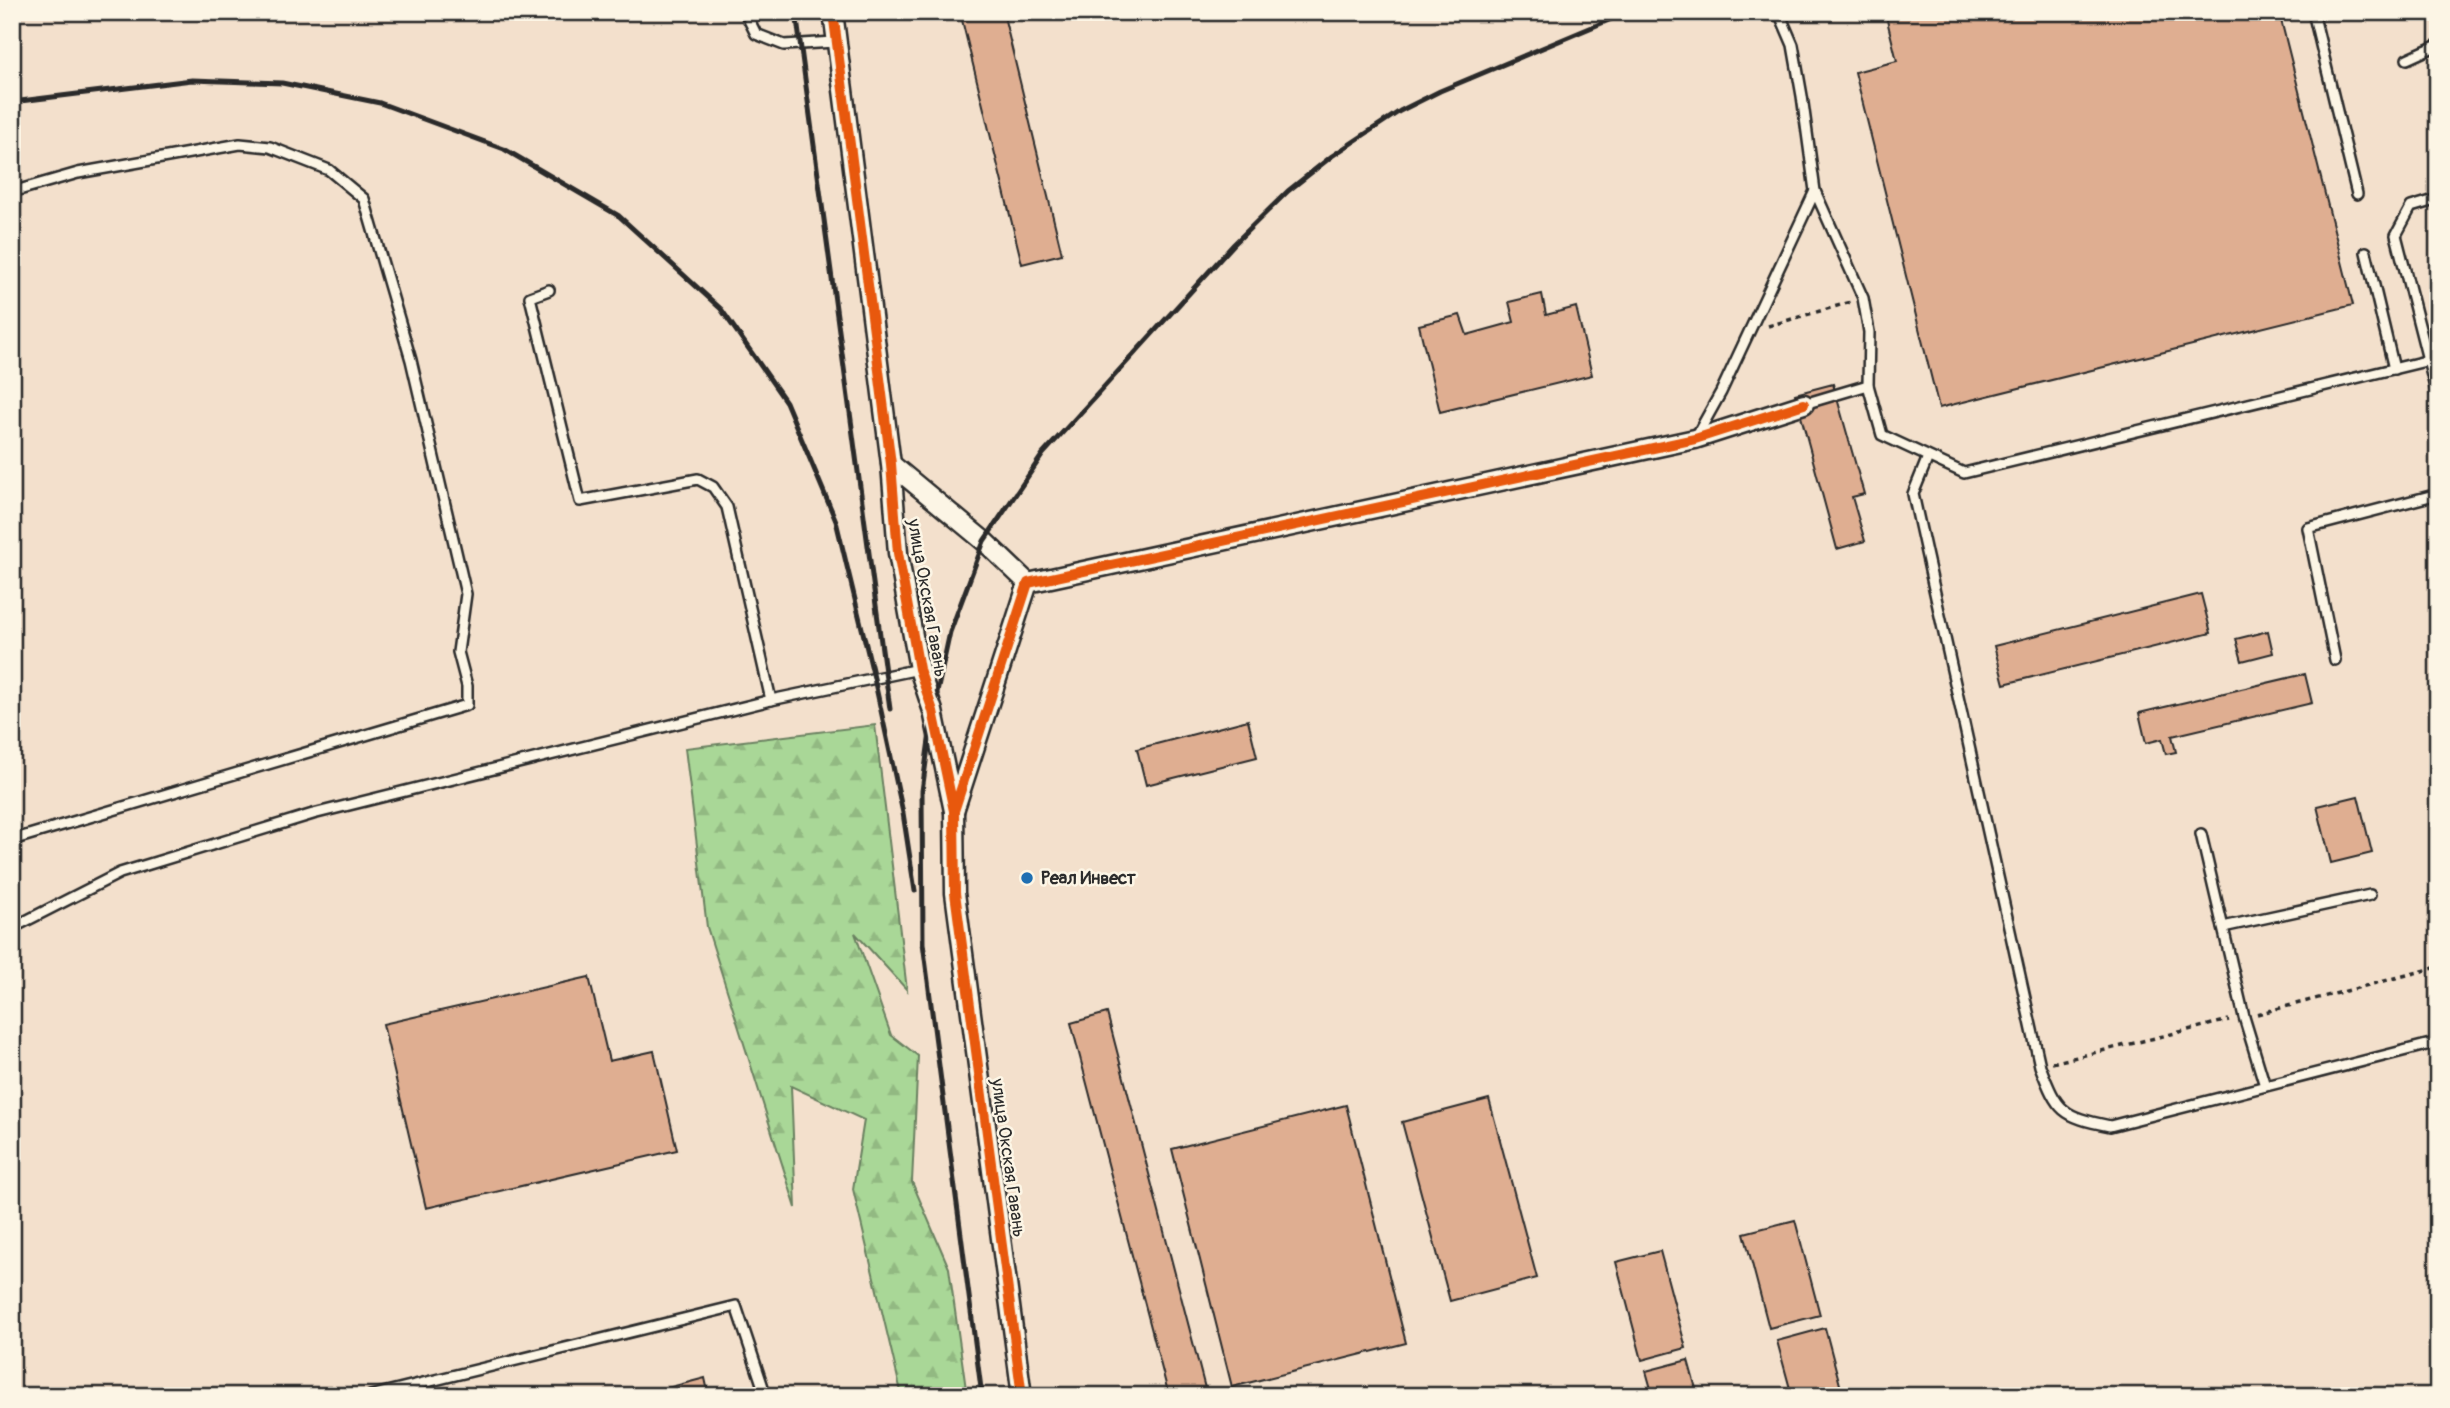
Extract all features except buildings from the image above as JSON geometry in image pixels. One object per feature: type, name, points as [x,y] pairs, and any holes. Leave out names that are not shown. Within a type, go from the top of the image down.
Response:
[{"type":"street","name":"улица Окская Гавань","points":[[833,12],[891,464],[898,553],[919,669],[933,711],[954,811],[955,893],[1022,1396]]},
{"type":"street","points":[[1028,583],[1695,439],[1804,404]]},
{"type":"street","points":[[891,464],[984,541],[1028,583]]},
{"type":"street","points":[[954,811],[1028,583]]},
{"type":"lane","points":[[745,12],[756,34],[784,45],[835,42]]},
{"type":"lane","points":[[1772,12],[1786,14],[1815,191],[1863,298],[1869,332],[1868,385],[1882,435],[1964,473],[2433,359]]},
{"type":"lane","points":[[2314,12],[2357,194]]},
{"type":"lane","points":[[2407,60],[2438,45]]},
{"type":"lane","points":[[12,192],[79,173],[240,144],[270,147],[329,170],[364,199],[411,360],[466,594],[458,652],[467,686],[467,705],[12,840]]},
{"type":"lane","points":[[1695,439],[1721,392],[1815,191]]},
{"type":"lane","points":[[2438,199],[2411,207],[2396,235],[2433,359],[2438,399]]},
{"type":"lane","points":[[2366,252],[2394,369]]},
{"type":"lane","points":[[550,290],[530,297],[580,501],[698,479],[713,487],[727,507],[771,700]]},
{"type":"lane","points":[[1804,404],[1868,385]]},
{"type":"lane","points":[[1928,457],[1913,494],[2040,1066],[2053,1099],[2074,1119],[2110,1126],[2438,1042]]},
{"type":"lane","points":[[2335,660],[2308,528],[2438,494]]},
{"type":"lane","points":[[12,928],[120,873],[313,814],[771,700],[919,669]]},
{"type":"lane","points":[[2200,834],[2245,1017],[2265,1086]]},
{"type":"lane","points":[[2223,927],[2370,895]]},
{"type":"lane","points":[[370,1396],[736,1306],[766,1396]]},
{"type":"path","points":[[1748,332],[1863,298]]},
{"type":"shaded area","points":[[12,12],[2438,12],[2438,1396],[12,1396]]},
{"type":"green space","points":[[875,725],[907,990],[855,933],[891,1035],[918,1056],[912,1182],[949,1268],[967,1396],[902,1396],[853,1189],[864,1120],[791,1086],[796,1208],[707,927],[685,748]]},
{"type":"railway","points":[[796,12],[890,709]]},
{"type":"railway","points":[[982,1396],[923,943],[922,791],[933,711],[950,632],[984,541],[1043,454],[1234,244],[1288,191],[1332,156],[1400,111],[1440,91],[1628,12]]},
{"type":"railway","points":[[12,102],[192,80],[282,83],[380,103],[504,149],[619,216],[721,309],[786,402],[836,521],[903,813],[915,891]]},
{"type":"cycle path","points":[[833,12],[891,464],[898,553],[919,669],[933,711],[954,811],[955,893],[1022,1396]]},
{"type":"cycle path","points":[[954,811],[1028,583],[1695,439],[1804,404]]},
{"type":"place","name":"Реал Инвест","points":[[1027,878]]}]
